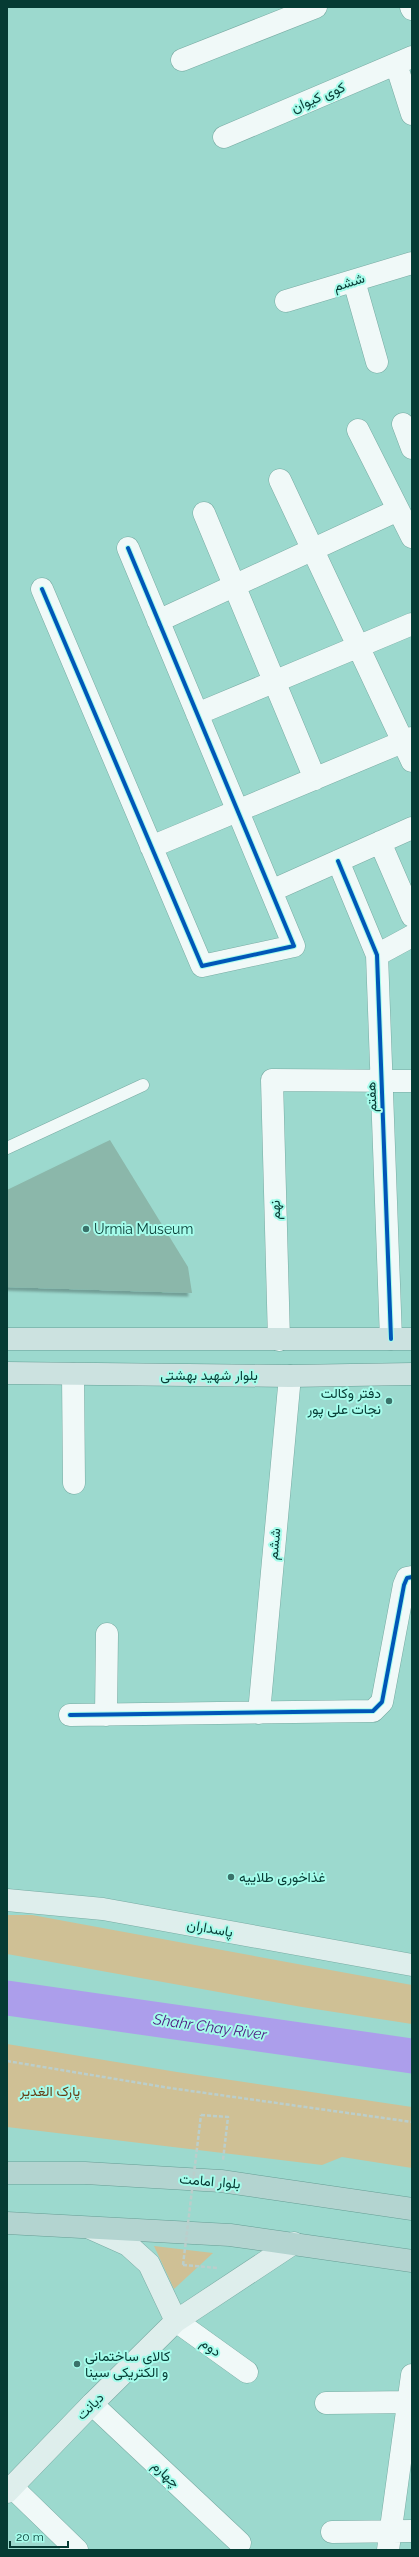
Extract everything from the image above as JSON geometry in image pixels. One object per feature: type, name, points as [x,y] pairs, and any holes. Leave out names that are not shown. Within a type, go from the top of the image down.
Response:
[{"type":"highway","name":"بلوار امامت","points":[[7,2173],[85,2173],[221,2181],[412,2209]]},
{"type":"highway","points":[[7,2223],[86,2226],[230,2235],[412,2261]]},
{"type":"main road","points":[[7,1339],[402,1339]]},
{"type":"main road","name":"بلوار شهید بهشتی","points":[[7,1373],[290,1376],[412,1374]]},
{"type":"street","points":[[182,60],[316,7]]},
{"type":"street","points":[[404,60],[412,114]]},
{"type":"street","name":"کوی کیوان","points":[[224,137],[404,60]]},
{"type":"street","name":"ششم","points":[[286,301],[412,264]]},
{"type":"street","points":[[354,281],[377,362]]},
{"type":"street","points":[[403,424],[412,448]]},
{"type":"street","points":[[358,430],[412,537]]},
{"type":"street","points":[[151,847],[315,779],[409,747],[358,646],[280,480]]},
{"type":"street","points":[[158,621],[398,510]]},
{"type":"street","points":[[204,513],[315,779]]},
{"type":"street","points":[[42,589],[202,966],[294,946],[128,548]]},
{"type":"street","points":[[197,714],[412,624]]},
{"type":"street","points":[[271,890],[412,828]]},
{"type":"street","points":[[380,842],[412,916]]},
{"type":"street","name":"هفتم","points":[[338,861],[377,955],[382,1080],[402,1339]]},
{"type":"street","points":[[377,955],[412,936]]},
{"type":"street","name":"نهم","points":[[279,1340],[272,1080],[382,1080]]},
{"type":"street","points":[[382,1080],[412,1080]]},
{"type":"street","points":[[73,1374],[74,1483]]},
{"type":"street","name":"ششم","points":[[259,1713],[290,1376]]},
{"type":"street","points":[[70,1715],[373,1712],[382,1702],[404,1585],[407,1578],[412,1577]]},
{"type":"street","points":[[106,1715],[107,1634]]},
{"type":"street","name":"پاسداران","points":[[7,1900],[103,1909],[412,1965]]},
{"type":"street","points":[[86,2226],[128,2244],[149,2264],[176,2321]]},
{"type":"street","name":"دیانت","points":[[10,2490],[92,2404],[176,2321],[294,2243]]},
{"type":"street","name":"دوم","points":[[176,2321],[247,2372]]},
{"type":"street","points":[[390,2541],[410,2402],[412,2375]]},
{"type":"street","points":[[326,2403],[410,2402]]},
{"type":"street","name":"چهارم","points":[[92,2404],[240,2543]]},
{"type":"street","points":[[10,2490],[77,2550]]},
{"type":"street","points":[[332,2532],[390,2541],[412,2531]]},
{"type":"lane","points":[[7,1148],[143,1085]]},
{"type":"path","points":[[7,2061],[170,2088],[412,2122]]},
{"type":"path","points":[[221,2181],[228,2117],[201,2115],[183,2265],[224,2269]]},
{"type":"green space","points":[[7,1915],[32,1915],[412,1985],[412,2024],[302,2007],[7,1954]]},
{"type":"green space","name":"پارک الغدیر","points":[[7,2044],[177,2072],[412,2107],[412,2168],[342,2157],[322,2165],[7,2127]]},
{"type":"green space","points":[[154,2246],[213,2253],[174,2289]]},
{"type":"building","name":"Urmia Museum","points":[[110,1140],[188,1267],[192,1293],[7,1287],[7,1190]]},
{"type":"waterway","name":"Shahr Chay River","points":[[7,1998],[412,2056]]},
{"type":"cycle path","points":[[42,589],[202,966],[294,946],[128,548]]},
{"type":"cycle path","points":[[338,861],[377,955],[391,1339]]},
{"type":"cycle path","points":[[70,1715],[373,1711],[382,1702],[404,1585],[407,1578],[412,1577]]},
{"type":"place","name":"Urmia Museum","points":[[86,1229]]},
{"type":"place","name":"دفتر وکالت نجات علی پور","points":[[389,1401]]},
{"type":"place","name":"غذاخوری طلاییه","points":[[231,1877]]},
{"type":"place","name":"کالای ساختمانی و الکتریکی سینا","points":[[77,2364]]}]
